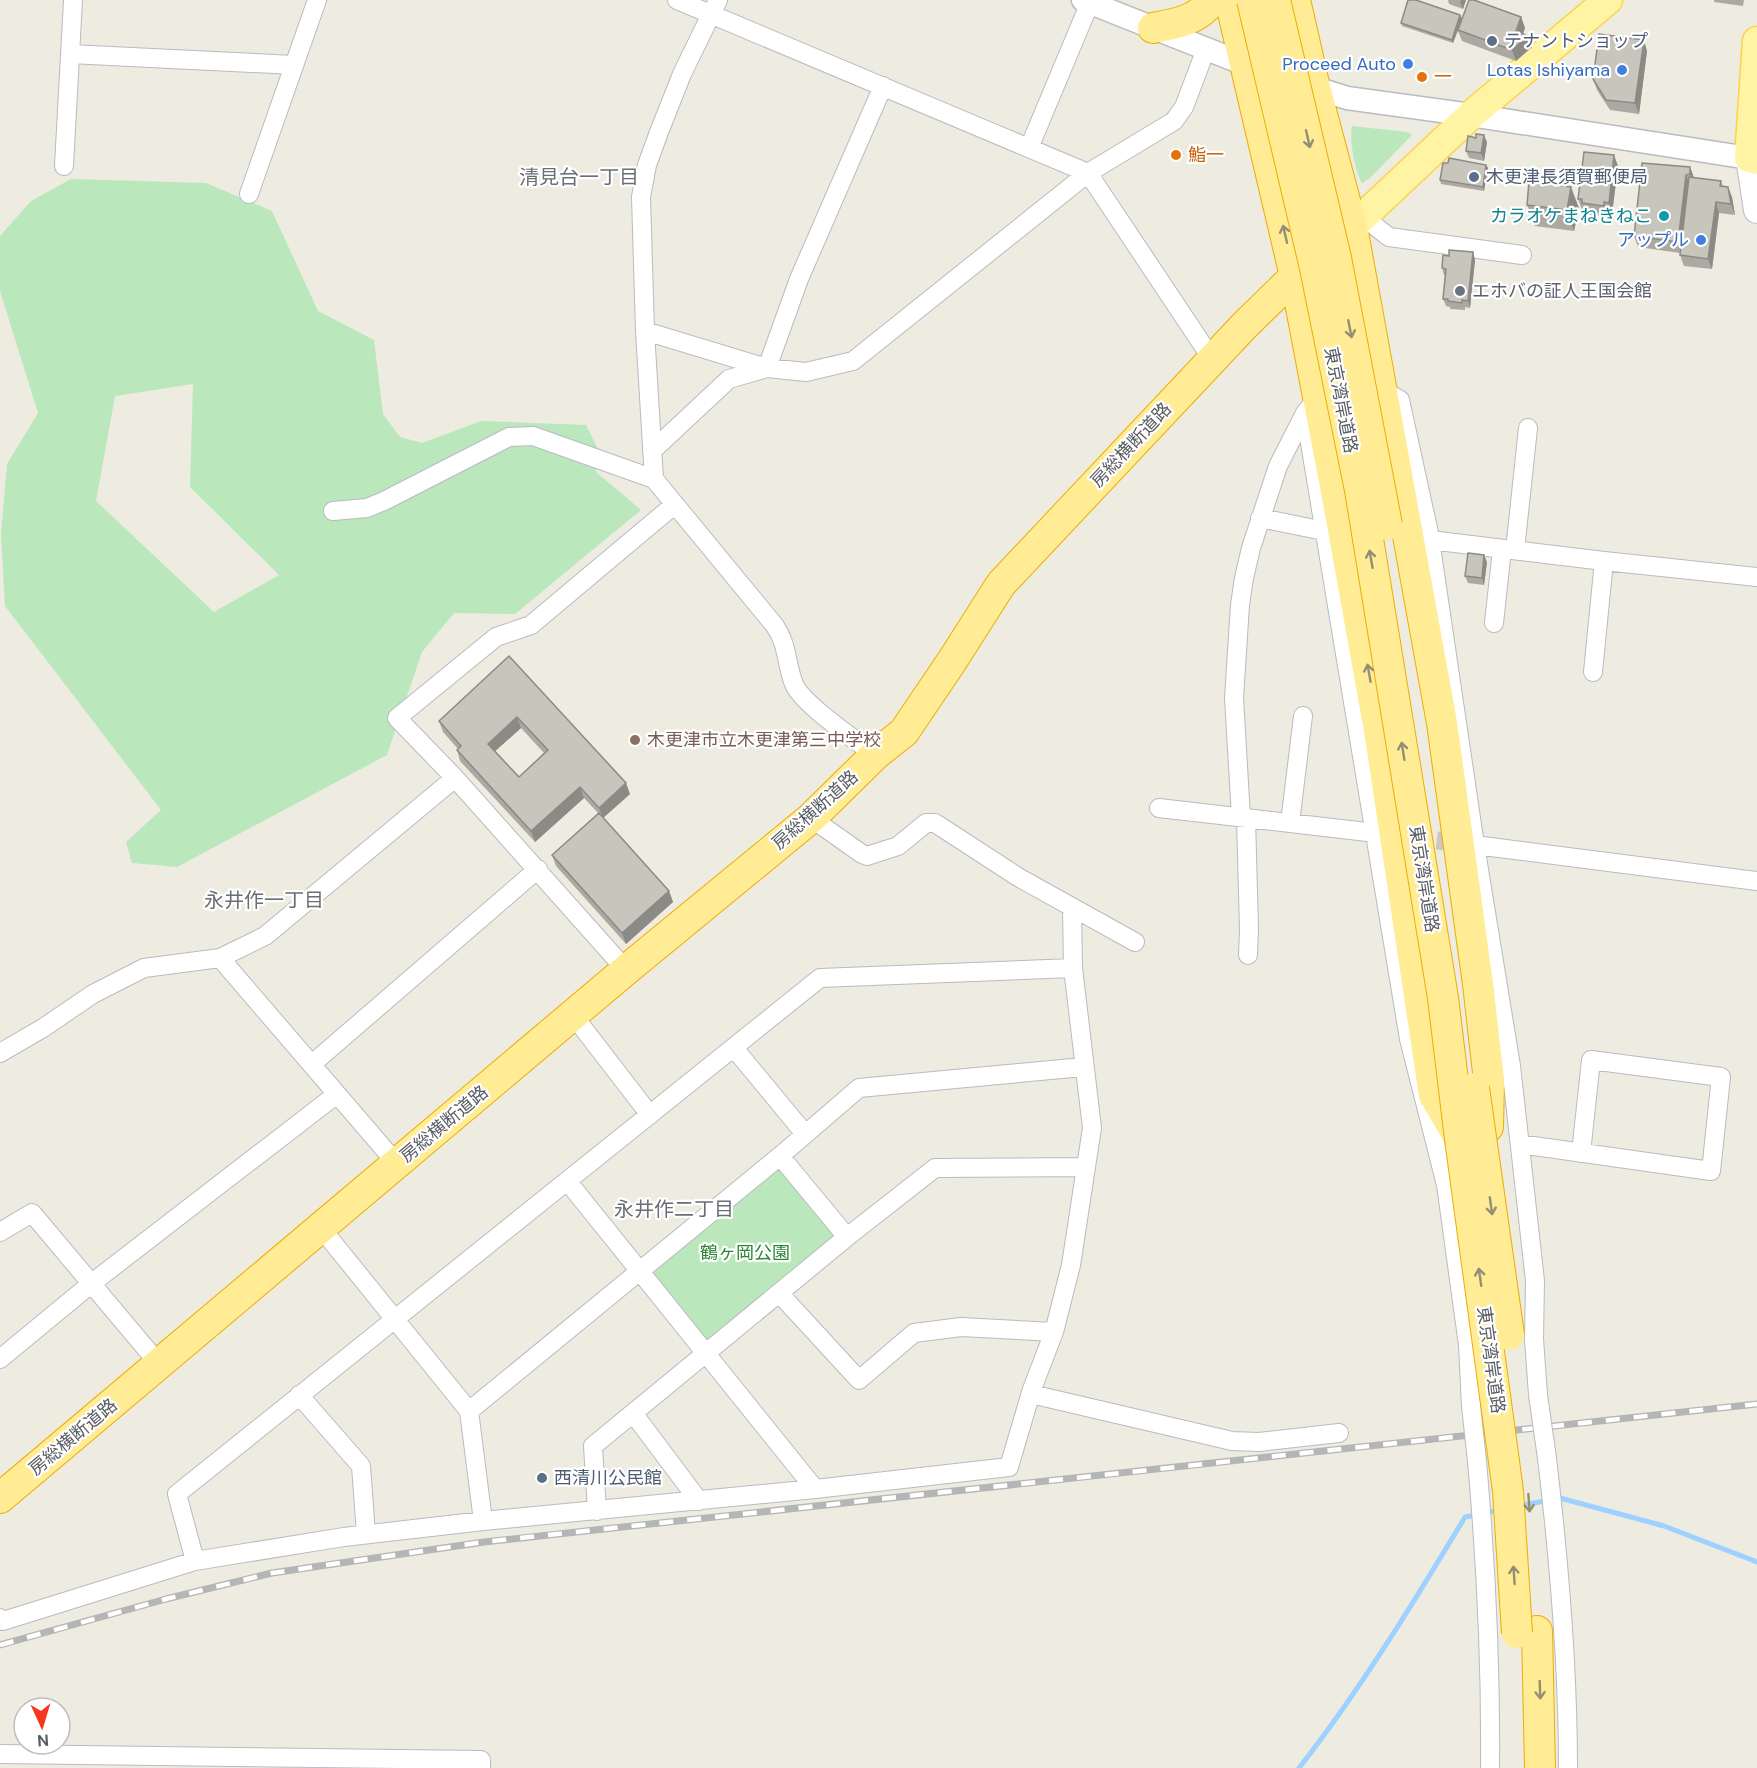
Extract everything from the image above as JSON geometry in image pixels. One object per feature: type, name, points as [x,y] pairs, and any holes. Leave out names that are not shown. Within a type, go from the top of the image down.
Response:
[{"type":"highway","points":[[1153,28],[1177,24],[1192,17],[1207,8],[1212,0]]},
{"type":"highway","points":[[1230,0],[1294,276],[1312,405],[1379,730],[1434,1095],[1460,1139]]},
{"type":"highway","name":"東京湾岸道路","points":[[1252,0],[1315,268],[1360,490],[1443,998],[1527,1632],[1540,1768]]},
{"type":"highway","name":"東京湾岸道路","points":[[1275,0],[1336,258],[1380,484],[1417,711],[1487,1175],[1528,1491],[1527,1632],[1520,1696],[1520,1768]]},
{"type":"highway","points":[[1295,0],[1315,88],[1357,222],[1381,389],[1442,723],[1475,960],[1489,1081],[1487,1175]]},
{"type":"highway","name":"房総横断道路","points":[[0,1498],[626,970],[811,818],[875,755],[904,732],[1001,584],[1212,359],[1294,276],[1357,222]]},
{"type":"main road","name":"房総横断道路","points":[[1357,222],[1471,115],[1608,0]]},
{"type":"main road","points":[[1757,41],[1753,159],[1757,210]]},
{"type":"street","points":[[64,166],[73,0]]},
{"type":"street","points":[[249,194],[317,0]]},
{"type":"street","points":[[677,0],[715,7],[883,86],[1088,173],[1212,359]]},
{"type":"street","points":[[1029,148],[1088,1],[1245,65],[1347,99],[1471,115],[1753,159]]},
{"type":"street","points":[[654,479],[640,197],[646,165],[682,74],[715,7]]},
{"type":"street","points":[[645,331],[767,368],[806,372],[853,361],[1088,173],[1174,121],[1184,107],[1206,49]]},
{"type":"street","points":[[70,54],[294,65]]},
{"type":"street","points":[[767,368],[799,279],[883,86]]},
{"type":"street","points":[[1357,222],[1389,237],[1522,255]]},
{"type":"street","points":[[652,451],[729,380],[767,368]]},
{"type":"street","points":[[1381,389],[1400,400],[1430,540],[1475,845],[1511,1066],[1535,1281],[1534,1339],[1538,1395],[1547,1458],[1567,1703],[1569,1768]]},
{"type":"street","points":[[1248,955],[1244,818],[1236,750],[1234,698],[1235,662],[1244,578],[1260,519],[1278,466],[1312,405]]},
{"type":"street","points":[[1312,405],[1324,531],[1409,1039],[1446,1185],[1468,1345],[1484,1539],[1491,1710],[1490,1768]]},
{"type":"street","points":[[1494,622],[1509,549],[1528,428]]},
{"type":"street","points":[[333,511],[367,508],[402,494],[509,436],[533,436],[654,479],[783,638],[795,686],[809,702],[875,755]]},
{"type":"street","points":[[626,970],[538,869],[397,718],[496,637],[531,625],[674,505]]},
{"type":"street","points":[[1260,519],[1324,531]]},
{"type":"street","points":[[1430,540],[1757,577]]},
{"type":"street","points":[[1593,672],[1604,561]]},
{"type":"street","points":[[1290,823],[1303,716]]},
{"type":"street","points":[[0,1053],[44,1028],[93,994],[144,968],[220,958],[266,936],[455,778]]},
{"type":"street","points":[[1159,808],[1376,833]]},
{"type":"street","points":[[811,818],[862,854],[867,855],[898,846],[926,823],[935,823],[1018,877],[1135,942]]},
{"type":"street","points":[[1475,845],[1757,881]]},
{"type":"street","points":[[312,1064],[538,869]]},
{"type":"street","points":[[0,1618],[3,1621],[195,1561],[366,1534],[1009,1467],[1053,1332],[1071,1265],[1092,1128],[1072,968],[1072,908]]},
{"type":"street","points":[[220,958],[397,1164]]},
{"type":"street","points":[[195,1561],[177,1494],[820,978],[1072,968]]},
{"type":"street","points":[[573,1015],[650,1115]]},
{"type":"street","points":[[734,1048],[805,1134]]},
{"type":"street","points":[[1520,1144],[1581,1153],[1711,1171],[1721,1077],[1591,1060],[1581,1153]]},
{"type":"street","points":[[469,1411],[780,1156],[859,1088],[1083,1067]]},
{"type":"street","points":[[0,1359],[92,1283],[337,1094]]},
{"type":"street","points":[[780,1156],[847,1237]]},
{"type":"street","points":[[597,1511],[592,1446],[847,1237],[935,1168],[1085,1167]]},
{"type":"street","points":[[568,1182],[815,1489]]},
{"type":"street","points":[[0,1232],[32,1213],[159,1364]]},
{"type":"street","points":[[321,1228],[469,1411],[483,1521]]},
{"type":"street","points":[[779,1293],[859,1380],[914,1333],[961,1327],[1053,1332]]},
{"type":"street","points":[[1031,1394],[1232,1441],[1259,1442],[1339,1433]]},
{"type":"street","points":[[299,1395],[361,1466],[366,1534]]},
{"type":"street","points":[[633,1413],[699,1501]]},
{"type":"street","points":[[0,1754],[482,1760],[481,1768]]},
{"type":"green space","points":[[1352,126],[1407,132],[1412,135],[1370,178],[1362,183],[1353,155]]},
{"type":"green space","points":[[71,179],[206,183],[272,211],[318,311],[374,340],[383,414],[400,437],[422,443],[481,421],[586,425],[598,449],[596,472],[641,510],[515,614],[454,613],[422,652],[387,755],[177,867],[132,863],[126,842],[161,810],[5,606],[1,534],[7,464],[38,413],[0,291],[0,236],[31,201]],"holes":[[[193,384],[190,487],[279,575],[214,612],[96,501],[115,396]]]},
{"type":"green space","name":"鶴ヶ岡公園","points":[[780,1156],[847,1237],[706,1353],[640,1271]]},
{"type":"building","points":[[1408,0],[1416,0],[1460,15],[1452,40],[1401,23]]},
{"type":"building","points":[[1469,0],[1521,17],[1516,31],[1528,36],[1512,50],[1458,30]]},
{"type":"building","name":"Lotas Ishiyama","points":[[1599,34],[1644,40],[1635,103],[1606,100],[1593,79]]},
{"type":"building","points":[[1476,134],[1484,135],[1481,153],[1466,151],[1468,136],[1476,138]]},
{"type":"building","points":[[1584,152],[1614,155],[1609,203],[1604,202],[1604,206],[1582,203],[1582,199],[1578,199]]},
{"type":"building","points":[[1449,158],[1486,165],[1483,187],[1440,180],[1443,163],[1448,163]]},
{"type":"building","name":"カラオケまねきねこ","points":[[1642,163],[1690,167],[1690,174],[1686,175],[1678,242],[1634,236]]},
{"type":"building","name":"アップル","points":[[1689,177],[1721,181],[1720,186],[1728,187],[1731,204],[1716,202],[1708,259],[1680,255]]},
{"type":"building","points":[[1529,181],[1571,187],[1567,210],[1527,205]]},
{"type":"building","name":"エホバの証人王国会館","points":[[1449,250],[1473,252],[1468,301],[1462,300],[1462,303],[1443,299],[1446,269],[1442,268],[1443,255],[1449,256]]},
{"type":"building","points":[[1468,553],[1484,555],[1482,578],[1465,576]]},
{"type":"building","points":[[509,656],[626,783],[599,808],[580,787],[531,831],[457,750],[461,746],[439,721]],"holes":[[[517,717],[548,750],[519,777],[488,744]]]},
{"type":"building","points":[[599,813],[669,891],[622,933],[552,855]]},
{"type":"waterway","points":[[1518,1506],[1560,1498],[1664,1526],[1757,1562]]},
{"type":"waterway","points":[[1299,1768],[1365,1677],[1465,1517],[1500,1510]]},
{"type":"tunnel","points":[[1410,837],[1466,844]]},
{"type":"railway","points":[[0,1645],[166,1599],[272,1573],[484,1542],[1757,1404]]},
{"type":"place","name":"テナントショップ","points":[[1492,41]]},
{"type":"place","name":"Proceed Auto","points":[[1408,64]]},
{"type":"place","name":"Lotas Ishiyama","points":[[1622,70]]},
{"type":"place","name":"一","points":[[1422,77]]},
{"type":"place","name":"鮨一","points":[[1176,155]]},
{"type":"place","name":"木更津長須賀郵便局","points":[[1474,177]]},
{"type":"place","name":"カラオケまねきねこ","points":[[1664,216]]},
{"type":"place","name":"アップル","points":[[1701,240]]},
{"type":"place","name":"エホバの証人王国会館","points":[[1460,291]]},
{"type":"place","name":"木更津市立木更津第三中学校","points":[[635,740]]},
{"type":"place","name":"西清川公民館","points":[[542,1478]]},
{"type":"district","name":"清見台一丁目","points":[[579,177]]},
{"type":"district","name":"永井作一丁目","points":[[264,900]]},
{"type":"district","name":"永井作二丁目","points":[[674,1209]]}]
